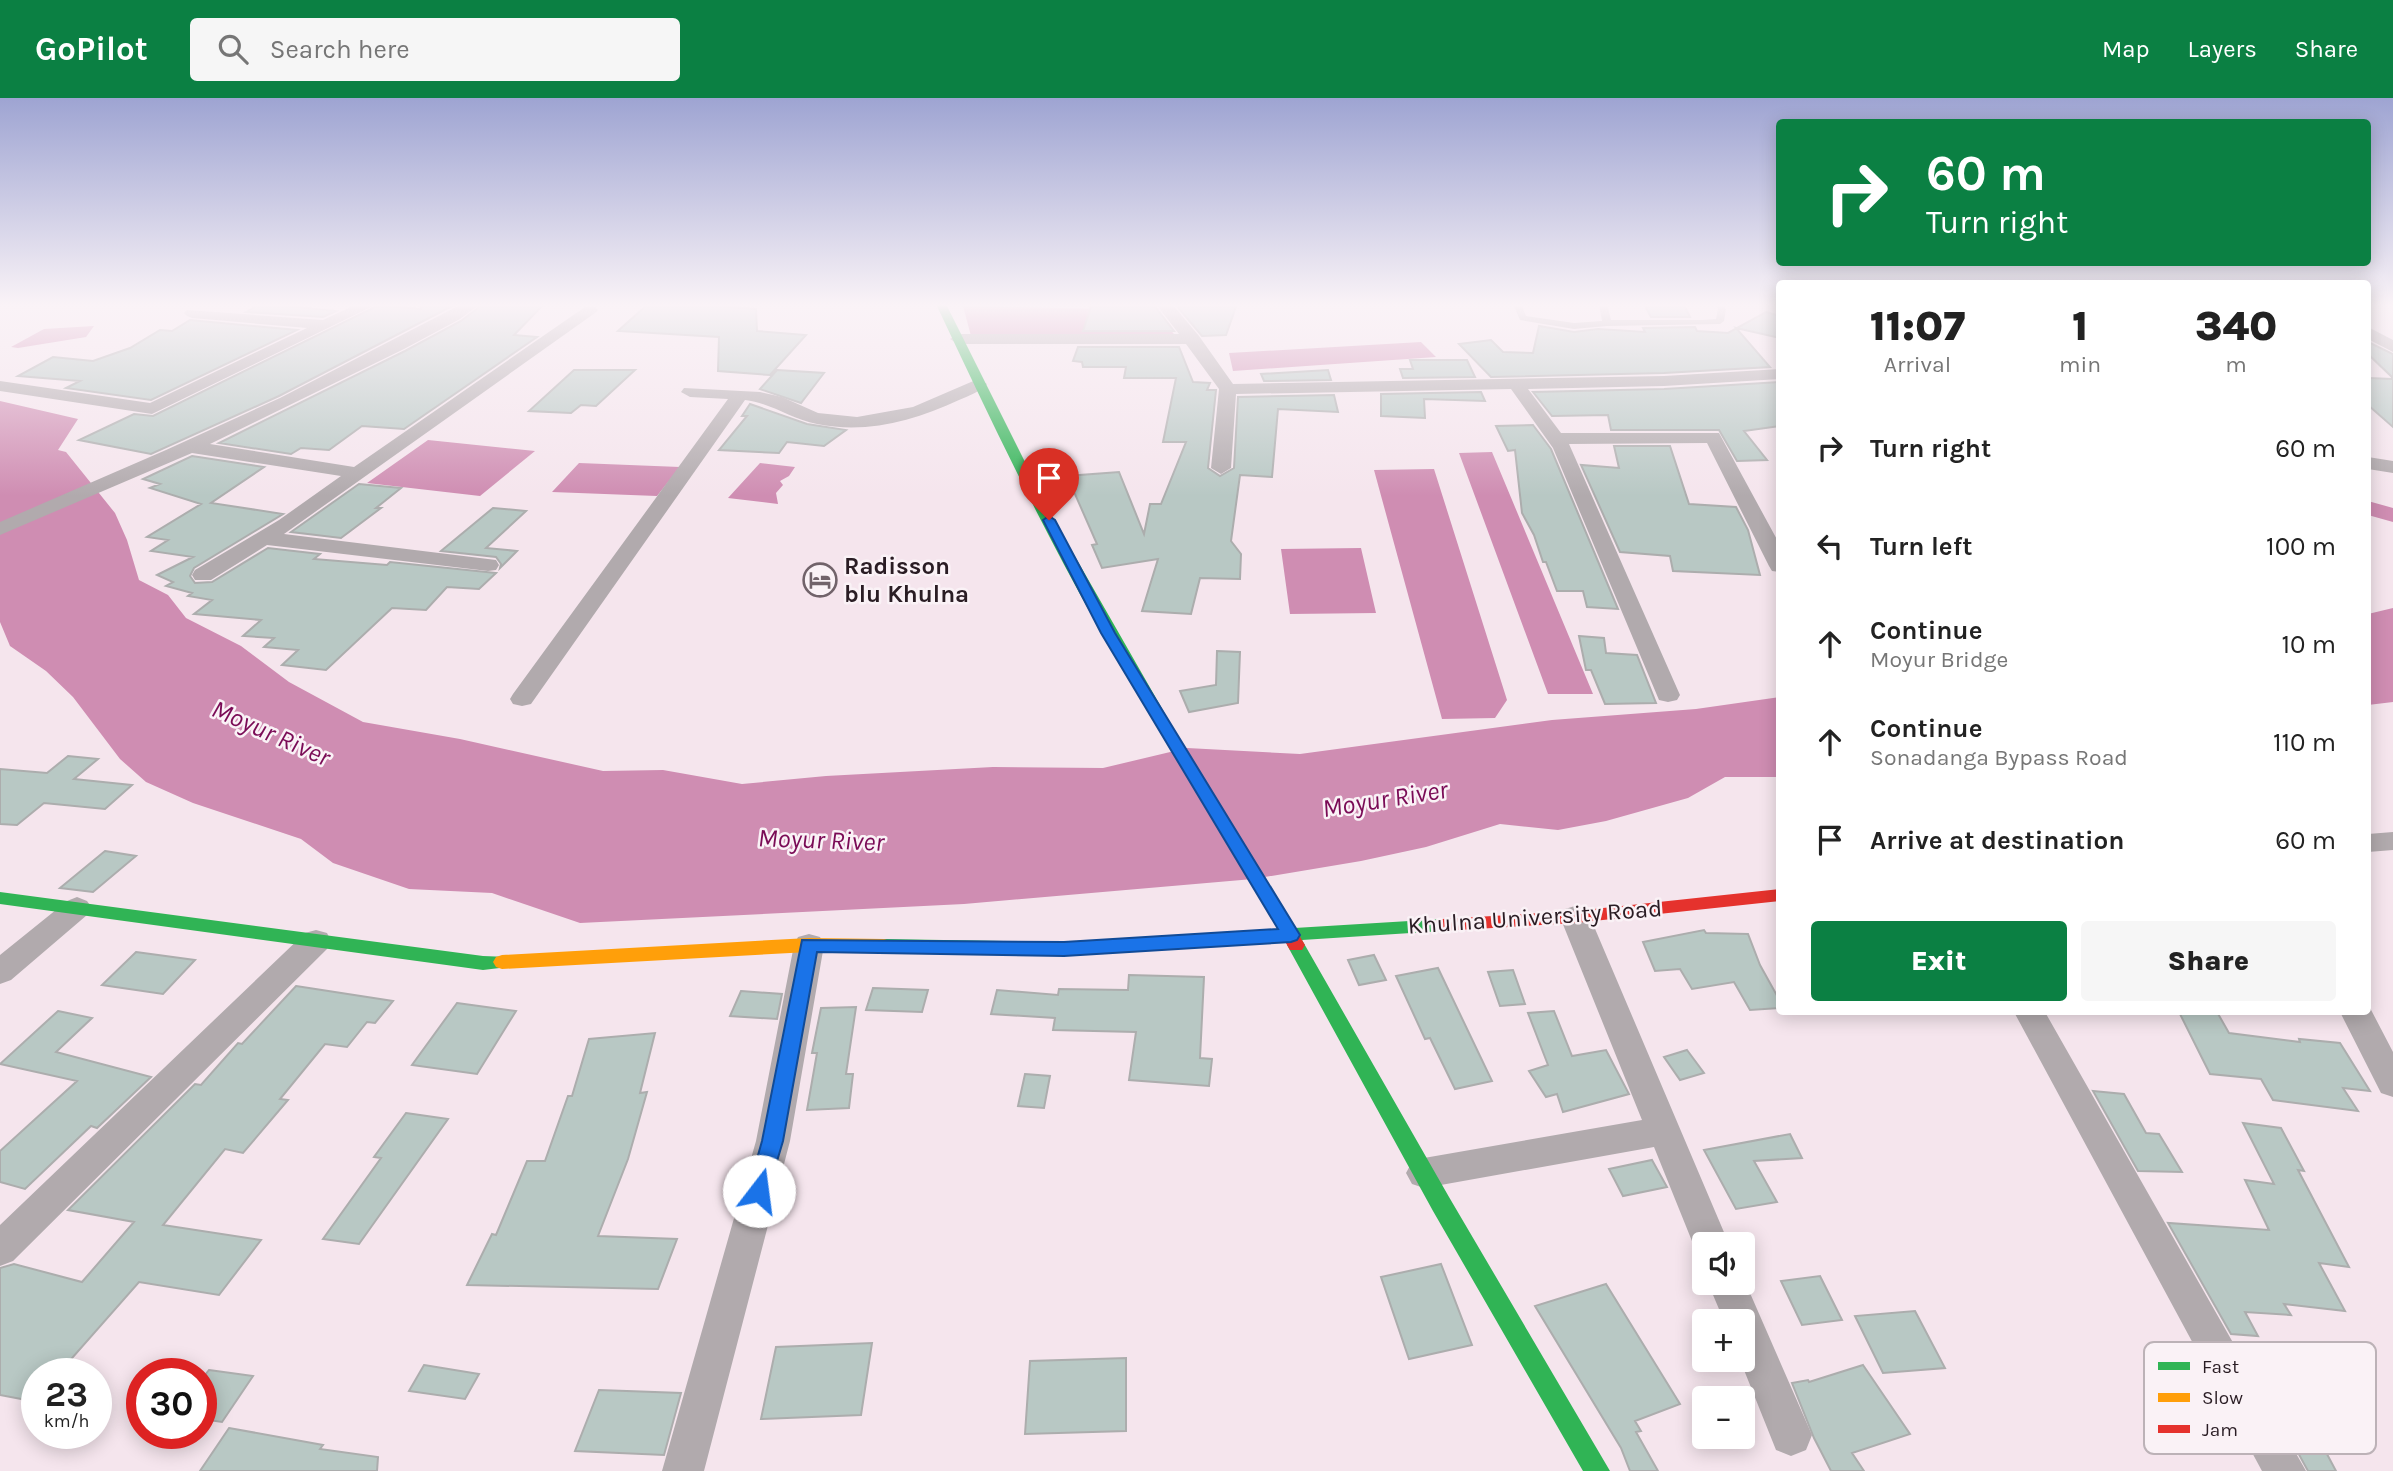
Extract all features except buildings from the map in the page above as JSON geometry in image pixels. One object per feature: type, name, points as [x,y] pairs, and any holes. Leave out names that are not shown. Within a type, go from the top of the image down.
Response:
[{"type":"main road","points":[[971,368],[1108,633],[1291,935],[1424,1173],[1597,1471]]},
{"type":"main road","name":"Khulna University Road","points":[[0,898],[483,963],[809,945],[1064,949],[1575,916],[1776,895]]},
{"type":"street","points":[[0,386],[152,410],[239,368]]},
{"type":"street","points":[[0,529],[191,447],[357,368]]},
{"type":"street","points":[[203,575],[264,538],[507,368]]},
{"type":"street","points":[[1213,368],[1228,389],[1221,468]]},
{"type":"street","points":[[1228,389],[1664,381],[1776,374]]},
{"type":"street","points":[[1515,383],[1562,448],[1668,695]]},
{"type":"street","points":[[690,392],[770,399],[812,417],[867,423],[921,411],[978,384]]},
{"type":"street","points":[[522,698],[739,396]]},
{"type":"street","points":[[1556,439],[1713,437],[1776,557]]},
{"type":"street","points":[[191,447],[358,473]]},
{"type":"street","points":[[2371,463],[2393,467]]},
{"type":"street","points":[[264,538],[488,565]]},
{"type":"street","points":[[2371,843],[2393,841]]},
{"type":"street","points":[[0,972],[77,908]]},
{"type":"street","points":[[1575,916],[1706,1232]]},
{"type":"street","points":[[0,1249],[316,941]]},
{"type":"street","points":[[683,1471],[773,1141],[809,945]]},
{"type":"street","points":[[2031,1015],[2214,1342]]},
{"type":"street","points":[[2358,1015],[2393,1083]]},
{"type":"street","points":[[1424,1173],[1663,1131]]},
{"type":"street","points":[[1732,1295],[1791,1435]]},
{"type":"street","points":[[2276,1454],[2286,1471]]},
{"type":"water","points":[[1232,368],[1275,368],[1233,371]]},
{"type":"water","name":"Moyur River","points":[[0,401],[78,419],[58,450],[66,452],[115,513],[127,540],[139,580],[168,595],[186,618],[241,646],[289,682],[363,722],[460,739],[603,771],[663,770],[742,784],[826,776],[993,767],[1103,768],[1187,748],[1300,754],[1552,720],[1696,709],[1776,698],[1776,777],[1725,777],[1688,798],[1606,821],[1558,830],[1500,824],[1426,847],[1253,879],[964,904],[580,923],[492,893],[409,889],[333,863],[301,839],[193,803],[146,782],[120,759],[73,697],[46,671],[10,646],[0,622]]},
{"type":"water","points":[[428,440],[535,451],[480,496],[367,483]]},
{"type":"water","points":[[1492,452],[1593,694],[1548,694],[1459,453]]},
{"type":"water","points":[[579,463],[680,467],[657,496],[552,492]]},
{"type":"water","points":[[760,463],[795,467],[789,476],[780,481],[783,485],[776,493],[778,504],[728,498]]},
{"type":"water","points":[[1434,469],[1507,700],[1495,718],[1442,719],[1374,470]]},
{"type":"water","points":[[1361,548],[1376,613],[1290,614],[1281,549]]},
{"type":"water","points":[[2393,608],[2393,702],[2371,705],[2371,613]]},
{"type":"waterway","points":[[2371,509],[2393,515]]},
{"type":"traffic: fast","points":[[972,368],[1047,518],[1104,623],[1165,726]]},
{"type":"traffic: fast","points":[[0,898],[483,963],[502,962]]},
{"type":"traffic: fast","points":[[884,946],[1064,949],[1442,925]]},
{"type":"traffic: fast","points":[[1296,945],[1441,1204],[1597,1471]]},
{"type":"traffic: slow","points":[[502,962],[809,945],[884,946]]},
{"type":"traffic: jam","points":[[1165,726],[1296,945]]},
{"type":"traffic: jam","points":[[1442,925],[1575,917],[1776,895]]},
{"type":"place","name":"Radisson blu Khulna","points":[[820,580]]},
{"type":"route","points":[[759,1191],[773,1141],[809,945],[1064,949],[1291,935],[1108,633],[1049,520]]}]
